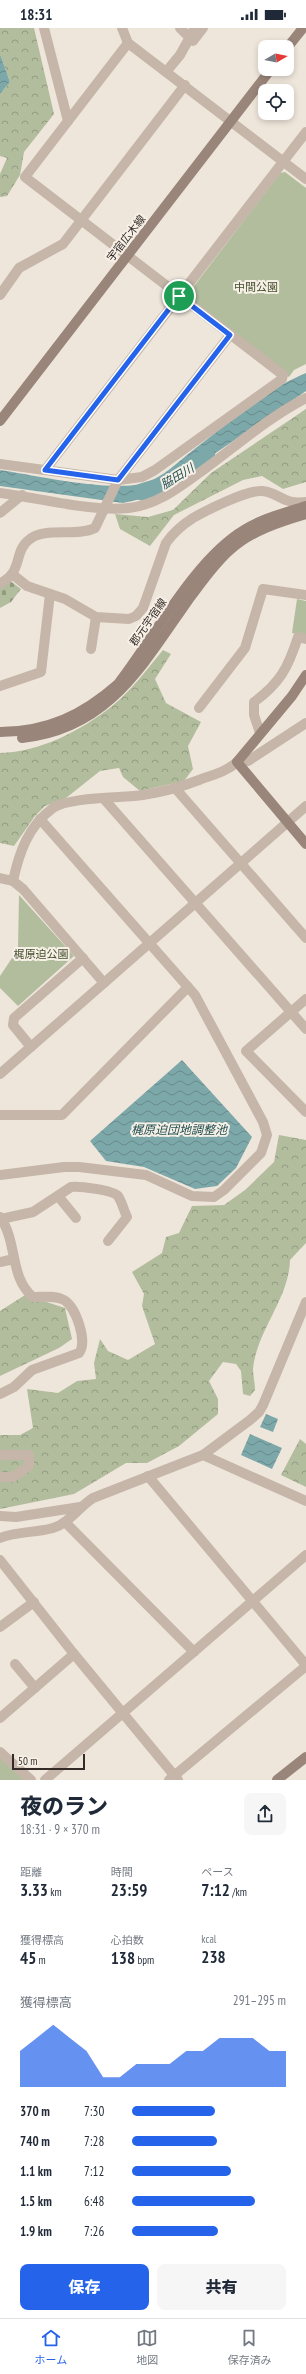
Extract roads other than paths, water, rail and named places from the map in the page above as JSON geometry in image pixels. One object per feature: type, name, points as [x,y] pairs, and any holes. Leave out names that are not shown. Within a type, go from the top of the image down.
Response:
[{"type":"street","points":[[44,28],[68,121]]},
{"type":"street","points":[[122,28],[128,43],[231,120],[306,179]]},
{"type":"street","points":[[180,28],[189,39],[193,41],[197,38],[203,28]]},
{"type":"street","points":[[166,72],[180,55],[195,28]]},
{"type":"street","points":[[293,40],[303,28]]},
{"type":"street","points":[[0,464],[117,481],[142,477],[155,470],[282,379],[283,375],[24,177],[128,43]]},
{"type":"street","name":"宇宿広木線","points":[[0,422],[266,76]]},
{"type":"street","points":[[0,295],[19,268],[64,244],[184,85]]},
{"type":"street","points":[[45,470],[306,132]]},
{"type":"street","points":[[0,584],[12,574],[19,552],[30,538],[39,534],[95,528],[117,481],[230,335]]},
{"type":"street","points":[[0,493],[132,508],[163,498],[283,412],[306,398]]},
{"type":"street","points":[[12,574],[27,586],[65,599],[96,617],[129,618],[136,616],[149,596],[166,543],[172,535],[194,518],[253,491],[264,491],[292,504],[306,502]]},
{"type":"street","points":[[0,513],[22,496]]},
{"type":"street","name":"郡元宇宿線","points":[[0,732],[26,731],[51,726],[85,710],[101,699],[118,684],[210,558],[243,530],[271,521],[306,506]]},
{"type":"street","name":"郡元宇宿線","points":[[0,739],[26,738],[58,732],[99,710],[137,674],[218,562],[242,541],[271,521],[306,514]]},
{"type":"street","points":[[199,708],[245,648],[263,589],[306,595]]},
{"type":"street","points":[[0,686],[41,672],[50,594]]},
{"type":"street","points":[[91,649],[96,617]]},
{"type":"street","points":[[260,733],[254,715],[254,702],[280,680],[290,663],[298,637],[306,639]]},
{"type":"street","points":[[13,881],[20,852],[40,819],[54,807],[71,802],[144,795],[175,788],[229,769],[237,762],[292,696],[306,675]]},
{"type":"street","points":[[237,762],[248,761],[306,723]]},
{"type":"street","points":[[237,762],[306,844]]},
{"type":"street","points":[[175,788],[306,938]]},
{"type":"street","points":[[104,799],[306,1029]]},
{"type":"street","points":[[0,1074],[306,806]]},
{"type":"street","points":[[0,1176],[64,1166],[94,1168],[146,1175],[192,1196],[207,1198],[214,1197],[224,1190],[258,1158],[264,1148],[266,1130],[195,995],[40,819]]},
{"type":"street","points":[[0,878],[13,881],[23,889],[104,983]]},
{"type":"street","points":[[31,1047],[13,1025],[14,1018],[83,958]]},
{"type":"street","points":[[0,1115],[62,1115],[188,987]]},
{"type":"street","points":[[306,999],[246,1051],[306,1112]]},
{"type":"street","points":[[0,1394],[14,1387],[32,1370],[78,1353],[83,1343],[75,1311],[70,1304],[63,1299],[54,1297],[33,1297],[24,1290],[4,1236],[1,1218],[33,1212],[71,1187],[78,1186],[117,1196],[127,1217],[108,1241]]},
{"type":"street","points":[[58,1196],[76,1218]]},
{"type":"street","points":[[0,1262],[14,1260]]},
{"type":"street","points":[[0,1538],[7,1535],[52,1528],[65,1522],[80,1506],[93,1498],[203,1455],[259,1412],[306,1302]]},
{"type":"street","points":[[0,1455],[29,1455],[29,1466],[14,1477],[0,1477]]},
{"type":"street","points":[[203,1455],[306,1501]]},
{"type":"street","points":[[0,1560],[174,1779],[306,1666],[148,1476]]},
{"type":"street","points":[[0,1516],[16,1517],[80,1506]]},
{"type":"street","points":[[65,1522],[194,1652]]},
{"type":"street","points":[[45,1780],[306,1555]]},
{"type":"street","points":[[0,1627],[34,1602]]},
{"type":"street","points":[[0,1718],[74,1654]]},
{"type":"street","points":[[15,1664],[35,1688]]},
{"type":"street","points":[[0,1752],[31,1780]]},
{"type":"street","points":[[278,1780],[306,1757]]},
{"type":"water","points":[[0,54],[10,82],[0,94]]},
{"type":"water","points":[[306,373],[306,391],[207,459],[141,499],[123,503],[0,486],[0,470],[96,485],[133,485],[153,480],[170,469],[261,398]]},
{"type":"water","name":"梶原迫団地調整池","points":[[182,1060],[252,1137],[236,1168],[217,1186],[195,1189],[144,1167],[106,1161],[90,1141]]},
{"type":"water","points":[[266,1414],[278,1419],[273,1432],[260,1427]]},
{"type":"water","points":[[250,1434],[282,1448],[272,1469],[241,1455]]},
{"type":"waterway","name":"脇田川","points":[[142,492],[165,485],[207,456]]},
{"type":"park label","name":"中間公園","points":[[256,287]]},
{"type":"park label","name":"梶原迫公園","points":[[41,954]]}]
